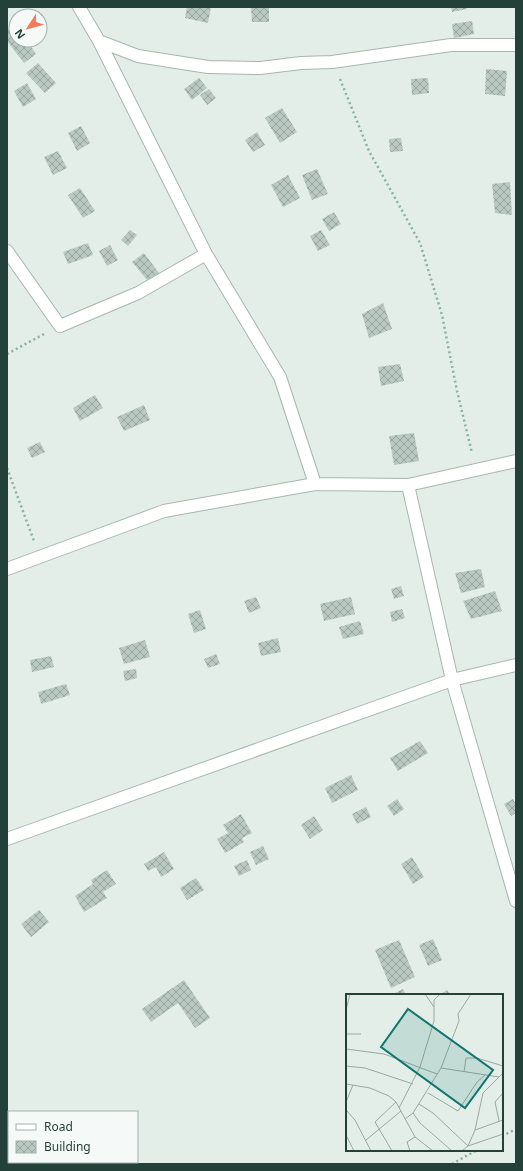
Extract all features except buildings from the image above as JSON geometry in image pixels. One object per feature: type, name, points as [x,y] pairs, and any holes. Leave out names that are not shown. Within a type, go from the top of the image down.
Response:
[{"type":"street","points":[[80,7],[99,41],[206,254],[280,377],[315,484]]},
{"type":"street","points":[[99,41],[138,56],[208,67],[260,68],[301,63],[332,62],[451,45],[516,45]]},
{"type":"street","points":[[7,251],[60,326],[138,293],[206,254]]},
{"type":"street","points":[[7,569],[40,558],[164,510],[315,484],[408,485],[516,461]]},
{"type":"street","points":[[408,485],[452,680],[516,901]]},
{"type":"street","points":[[7,839],[452,680],[516,665]]},
{"type":"path","points":[[332,62],[369,151],[420,243],[442,316],[475,469]]},
{"type":"path","points":[[7,354],[60,326]]},
{"type":"path","points":[[7,468],[40,558]]},
{"type":"path","points":[[503,1136],[516,1129]]},
{"type":"path","points":[[452,1164],[476,1151]]}]
